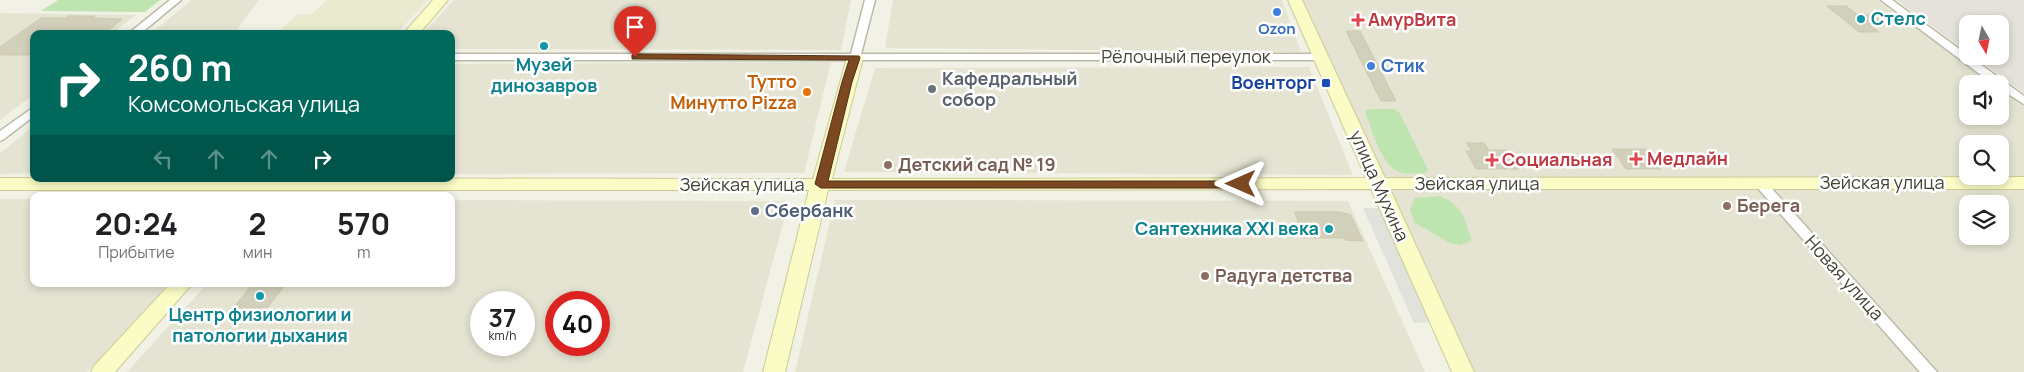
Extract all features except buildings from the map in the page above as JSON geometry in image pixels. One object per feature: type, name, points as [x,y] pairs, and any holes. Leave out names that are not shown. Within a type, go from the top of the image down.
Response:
[{"type":"street","points":[[137,30],[176,0]]},
{"type":"street","points":[[414,30],[441,0]]},
{"type":"street","points":[[774,372],[816,198],[870,0]]},
{"type":"street","name":"улица Мухина","points":[[1295,0],[1463,372]]},
{"type":"street","points":[[1886,0],[2024,101]]},
{"type":"street","name":"Рёлочный переулок","points":[[455,57],[1321,58]]},
{"type":"street","points":[[0,137],[30,113]]},
{"type":"street","name":"Зейская улица","points":[[0,184],[271,187],[821,184],[2024,183]]},
{"type":"street","name":"Новая улица","points":[[1760,184],[1929,372]]},
{"type":"street","points":[[102,372],[179,287]]},
{"type":"shaded area","points":[[192,0],[259,0],[237,30],[155,30]]},
{"type":"shaded area","points":[[327,0],[428,0],[400,30],[280,30],[298,14],[312,14]]},
{"type":"shaded area","points":[[454,0],[851,0],[841,50],[455,49],[455,30],[426,30]]},
{"type":"shaded area","points":[[893,0],[1282,0],[1301,52],[885,48]]},
{"type":"shaded area","points":[[1301,0],[1877,0],[1959,59],[1959,65],[1967,65],[1981,75],[1959,75],[1959,125],[2009,125],[2009,95],[2024,106],[2024,372],[1472,372]]},
{"type":"shaded area","points":[[1897,0],[2024,0],[2024,93],[2009,82],[2009,75],[2000,75],[1986,65],[2009,65],[2009,15],[1959,15],[1959,46]]},
{"type":"shaded area","points":[[0,13],[136,15],[116,30],[30,30],[30,97],[0,120]]},
{"type":"shaded area","points":[[831,62],[804,173],[455,174],[455,64]]},
{"type":"shaded area","points":[[1309,67],[1353,175],[844,172],[875,68]]},
{"type":"shaded area","points":[[30,129],[30,173],[0,174],[0,153]]},
{"type":"shaded area","points":[[0,199],[30,199],[30,287],[165,287],[87,372],[0,372]]},
{"type":"shaded area","points":[[455,200],[789,201],[743,372],[127,372],[204,287],[455,287]]},
{"type":"shaded area","points":[[835,200],[1348,201],[1425,372],[795,372]]},
{"type":"shaded area","points":[[1363,208],[1380,208],[1432,322],[1414,323]]},
{"type":"green space","points":[[58,0],[160,0],[145,12],[41,11]]},
{"type":"green space","points":[[1370,109],[1394,109],[1399,112],[1428,170],[1425,173],[1403,173],[1397,171],[1386,161],[1373,135],[1365,111]]},
{"type":"green space","points":[[1440,196],[1454,204],[1462,213],[1472,240],[1461,245],[1450,243],[1415,223],[1410,209],[1415,198]]},
{"type":"place","name":"Ozon","points":[[1277,12]]},
{"type":"place","name":"Стелс","points":[[1861,19]]},
{"type":"place","name":"АмурВита","points":[[1358,20]]},
{"type":"place","name":"Музей динозавров","points":[[544,46]]},
{"type":"place","name":"Стик","points":[[1371,66]]},
{"type":"place","name":"Военторг","points":[[1326,83]]},
{"type":"place","name":"Кафедральный собор","points":[[932,89]]},
{"type":"place","name":"Тутто Минутто Pizza","points":[[807,92]]},
{"type":"place","name":"Медлайн","points":[[1636,159]]},
{"type":"place","name":"Социальная","points":[[1492,160]]},
{"type":"place","name":"Детский сад № 19","points":[[888,165]]},
{"type":"place","name":"Берега","points":[[1727,206]]},
{"type":"place","name":"Сбербанк","points":[[755,211]]},
{"type":"place","name":"Сантехника XXI века","points":[[1329,229]]},
{"type":"place","name":"Радуга детства","points":[[1205,276]]},
{"type":"place","name":"Центр физиологии и патологии дыхания","points":[[260,296]]},
{"type":"route","points":[[635,57],[855,58],[821,184],[1241,184]]}]
